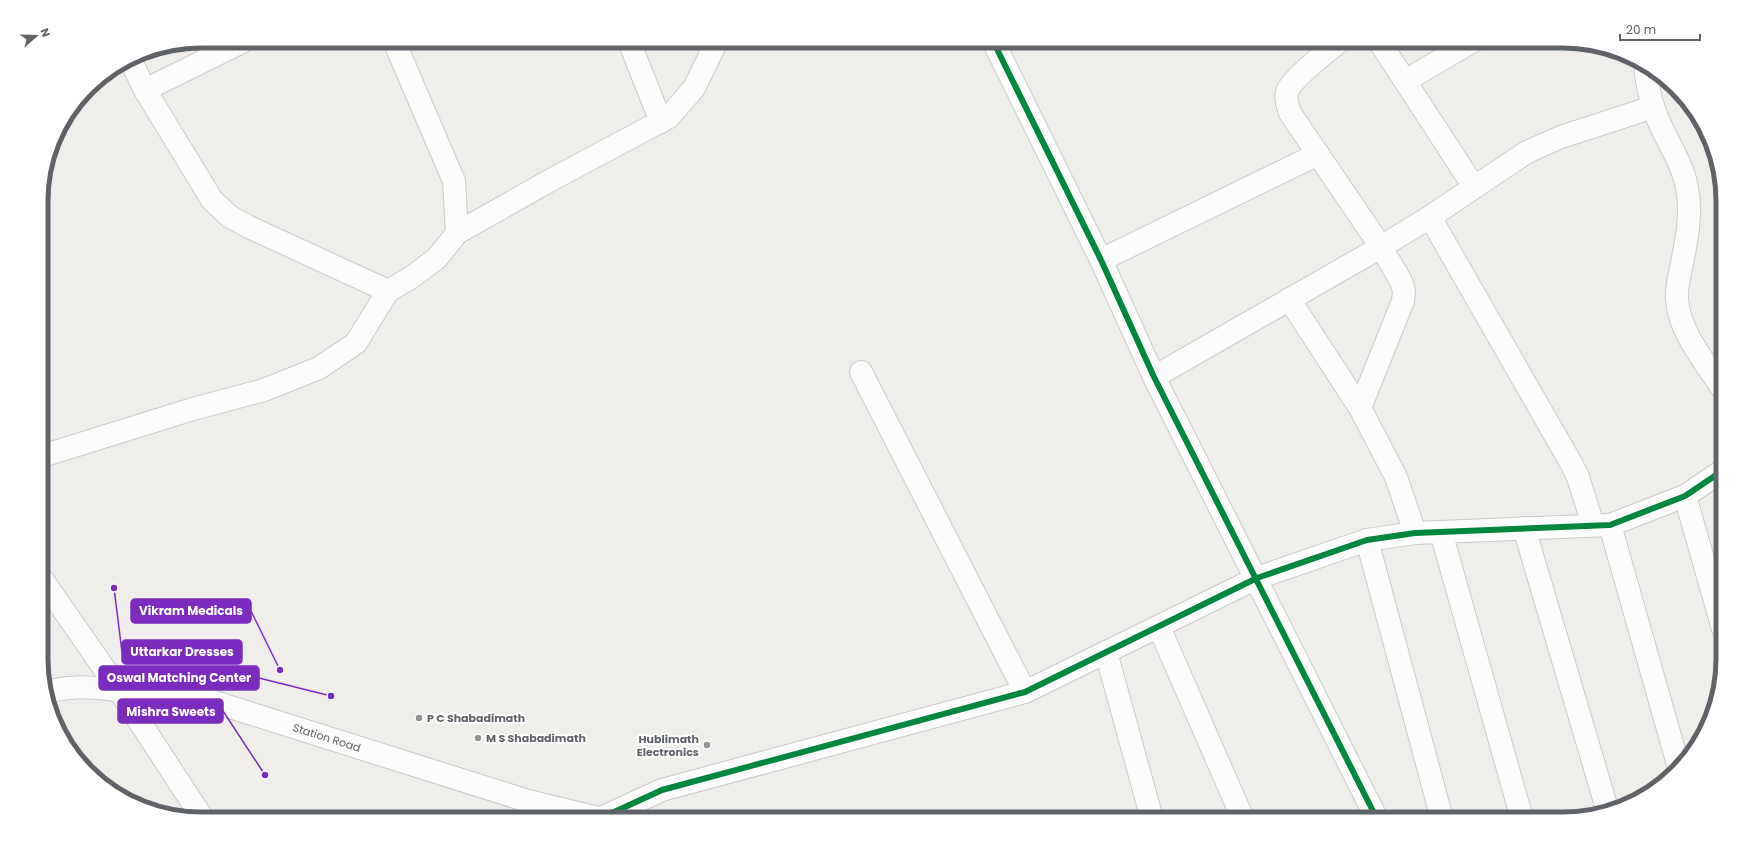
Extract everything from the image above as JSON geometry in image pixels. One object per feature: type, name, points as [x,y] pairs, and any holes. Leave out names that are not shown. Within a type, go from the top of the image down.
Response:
[{"type":"street","points":[[145,90],[230,48]]},
{"type":"street","points":[[397,48],[454,181],[457,233]]},
{"type":"street","points":[[632,48],[661,122]]},
{"type":"street","points":[[48,454],[193,408],[264,390],[319,368],[356,343],[388,291],[412,277],[437,258],[457,233],[549,181],[669,117],[694,88],[714,48]]},
{"type":"street","points":[[995,48],[1101,260],[1154,377],[1257,578],[1374,812]]},
{"type":"street","points":[[1332,48],[1293,82],[1287,92],[1287,102],[1290,113],[1381,247],[1401,281],[1404,291],[1403,300],[1360,408]]},
{"type":"street","points":[[1384,48],[1474,187]]},
{"type":"street","points":[[1405,81],[1462,48]]},
{"type":"street","points":[[133,64],[145,90],[212,200],[229,216],[249,227],[388,291]]},
{"type":"street","points":[[1646,72],[1653,107],[1687,186],[1690,209],[1686,245],[1678,284],[1677,299],[1680,316],[1691,340],[1716,379]]},
{"type":"street","points":[[1154,377],[1381,247],[1430,217],[1527,152],[1561,137],[1653,107]]},
{"type":"street","points":[[1101,260],[1318,154]]},
{"type":"street","points":[[1430,217],[1578,477],[1587,502],[1602,525],[1677,761]]},
{"type":"street","points":[[1289,299],[1360,408],[1396,478],[1415,533]]},
{"type":"street","points":[[861,372],[1025,692]]},
{"type":"street","points":[[615,812],[662,790],[1025,692],[1257,578],[1367,540],[1415,533],[1602,525],[1685,496],[1716,475]]},
{"type":"street","points":[[1685,496],[1716,604]]},
{"type":"street","points":[[1524,528],[1606,806]]},
{"type":"street","points":[[1442,532],[1520,812]]},
{"type":"street","points":[[1367,540],[1440,812]]},
{"type":"street","points":[[48,588],[119,690],[198,812]]},
{"type":"street","points":[[1159,627],[1240,812]]},
{"type":"street","points":[[1106,652],[1150,812]]},
{"type":"street","name":"Station Road","points":[[51,691],[88,687],[176,694],[208,700],[528,801],[576,812]]},
{"type":"cycle path","points":[[996,48],[1101,260],[1154,377],[1373,812]]},
{"type":"cycle path","points":[[614,812],[662,790],[1025,692],[1257,578],[1367,540],[1415,533],[1610,525],[1685,496],[1716,475]]},
{"type":"place","name":"Uttarkar Dresses","points":[[114,588]]},
{"type":"place","name":"Vikram Medicals","points":[[280,670]]},
{"type":"place","name":"Oswal Matching Center","points":[[331,696]]},
{"type":"place","name":"P C Shabadimath","points":[[419,718]]},
{"type":"place","name":"M S Shabadimath","points":[[478,738]]},
{"type":"place","name":"Hublimath Electronics","points":[[707,745]]},
{"type":"place","name":"Mishra Sweets","points":[[265,775]]}]
